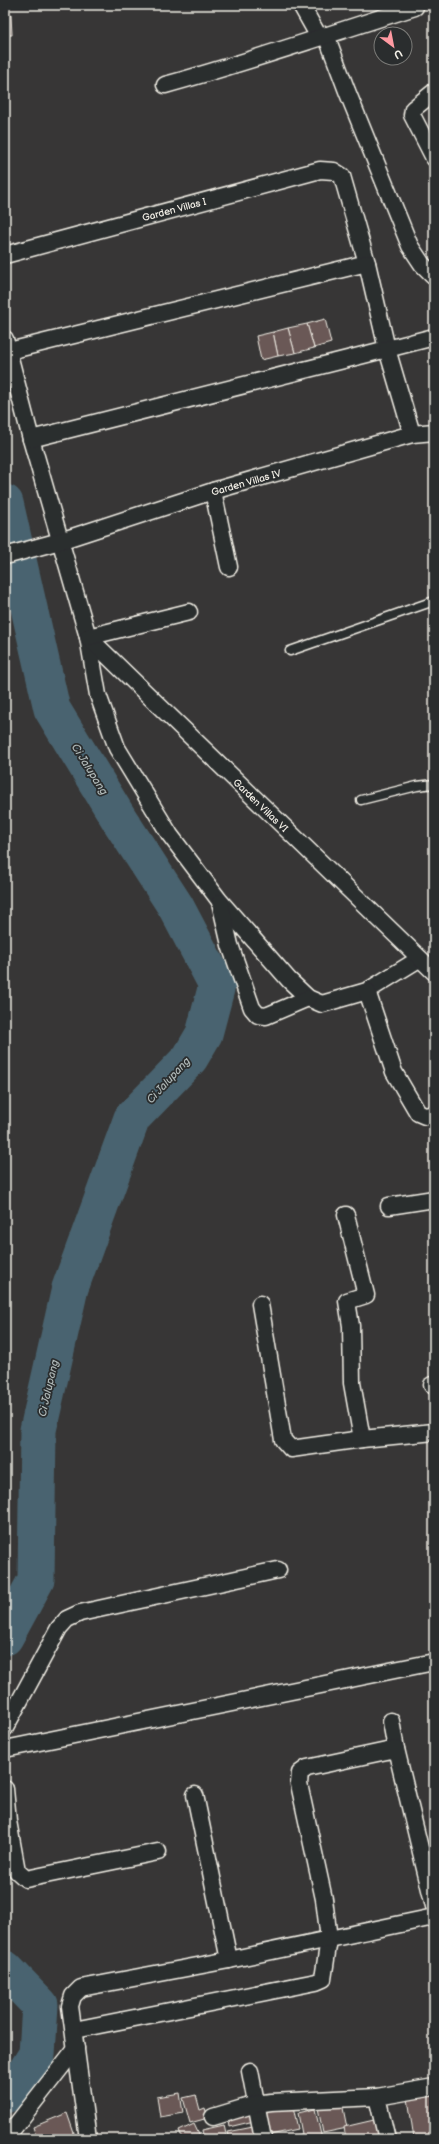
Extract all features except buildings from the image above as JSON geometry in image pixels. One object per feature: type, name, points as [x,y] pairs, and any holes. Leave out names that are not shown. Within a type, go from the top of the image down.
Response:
[{"type":"street","points":[[301,5],[323,36],[410,246],[422,264],[434,276]]},
{"type":"street","points":[[165,85],[223,69],[415,7]]},
{"type":"street","points":[[434,92],[412,109],[412,115],[434,158]]},
{"type":"street","name":"Garden Villas I","points":[[5,255],[320,170],[334,171],[342,176],[367,263]]},
{"type":"street","points":[[412,434],[387,349],[367,263],[7,345],[31,439],[54,542],[88,637],[98,695],[117,748],[170,835],[219,900],[289,980],[308,998],[322,1004],[367,991],[419,959]]},
{"type":"street","points":[[31,439],[434,337]]},
{"type":"street","name":"Garden Villas IV","points":[[5,556],[54,542],[213,491],[412,434],[434,432]]},
{"type":"street","points":[[213,491],[229,567]]},
{"type":"street","points":[[88,637],[189,612]]},
{"type":"street","name":"Garden Villas VI","points":[[88,637],[434,972]]},
{"type":"street","points":[[219,900],[230,945],[252,1008],[258,1015],[266,1016],[308,998]]},
{"type":"street","points":[[367,991],[394,1072],[418,1113],[425,1116],[434,1114]]},
{"type":"street","points":[[389,1206],[434,1199]]},
{"type":"street","points":[[346,1215],[366,1295],[347,1300],[351,1326],[352,1382],[362,1439]]},
{"type":"street","points":[[260,1304],[283,1440],[291,1449],[362,1439],[434,1432]]},
{"type":"street","points":[[5,1728],[60,1628],[67,1619],[80,1613],[278,1570]]},
{"type":"street","points":[[5,1749],[434,1662]]},
{"type":"street","points":[[391,1721],[396,1749],[434,1906]]},
{"type":"street","points":[[74,2030],[316,1982],[323,1979],[330,1939],[324,1899],[299,1784],[300,1773],[307,1768],[396,1749]]},
{"type":"street","points":[[5,1789],[8,1821],[17,1871],[26,1879],[158,1852]]},
{"type":"street","points":[[195,1795],[229,1960]]},
{"type":"street","points":[[88,2139],[70,2006],[73,1996],[82,1988],[229,1960],[434,1917]]},
{"type":"street","points":[[5,2139],[76,2048]]},
{"type":"street","points":[[250,2071],[263,2139]]},
{"type":"street","points":[[213,2117],[256,2104],[292,2100],[377,2097],[434,2087]]},
{"type":"street","points":[[377,2097],[387,2139]]},
{"type":"lane","points":[[290,651],[434,601]]},
{"type":"lane","points":[[361,800],[417,786],[434,784]]},
{"type":"waterway","name":"Ci Jalupang","points":[[5,503],[52,709],[119,819],[176,907],[217,985],[204,1034],[190,1058],[132,1118],[70,1288],[38,1430],[36,1580],[5,1637]]},
{"type":"waterway","name":"Ci Jalupang","points":[[5,1969],[40,2005],[37,2054],[20,2081],[5,2095]]}]
